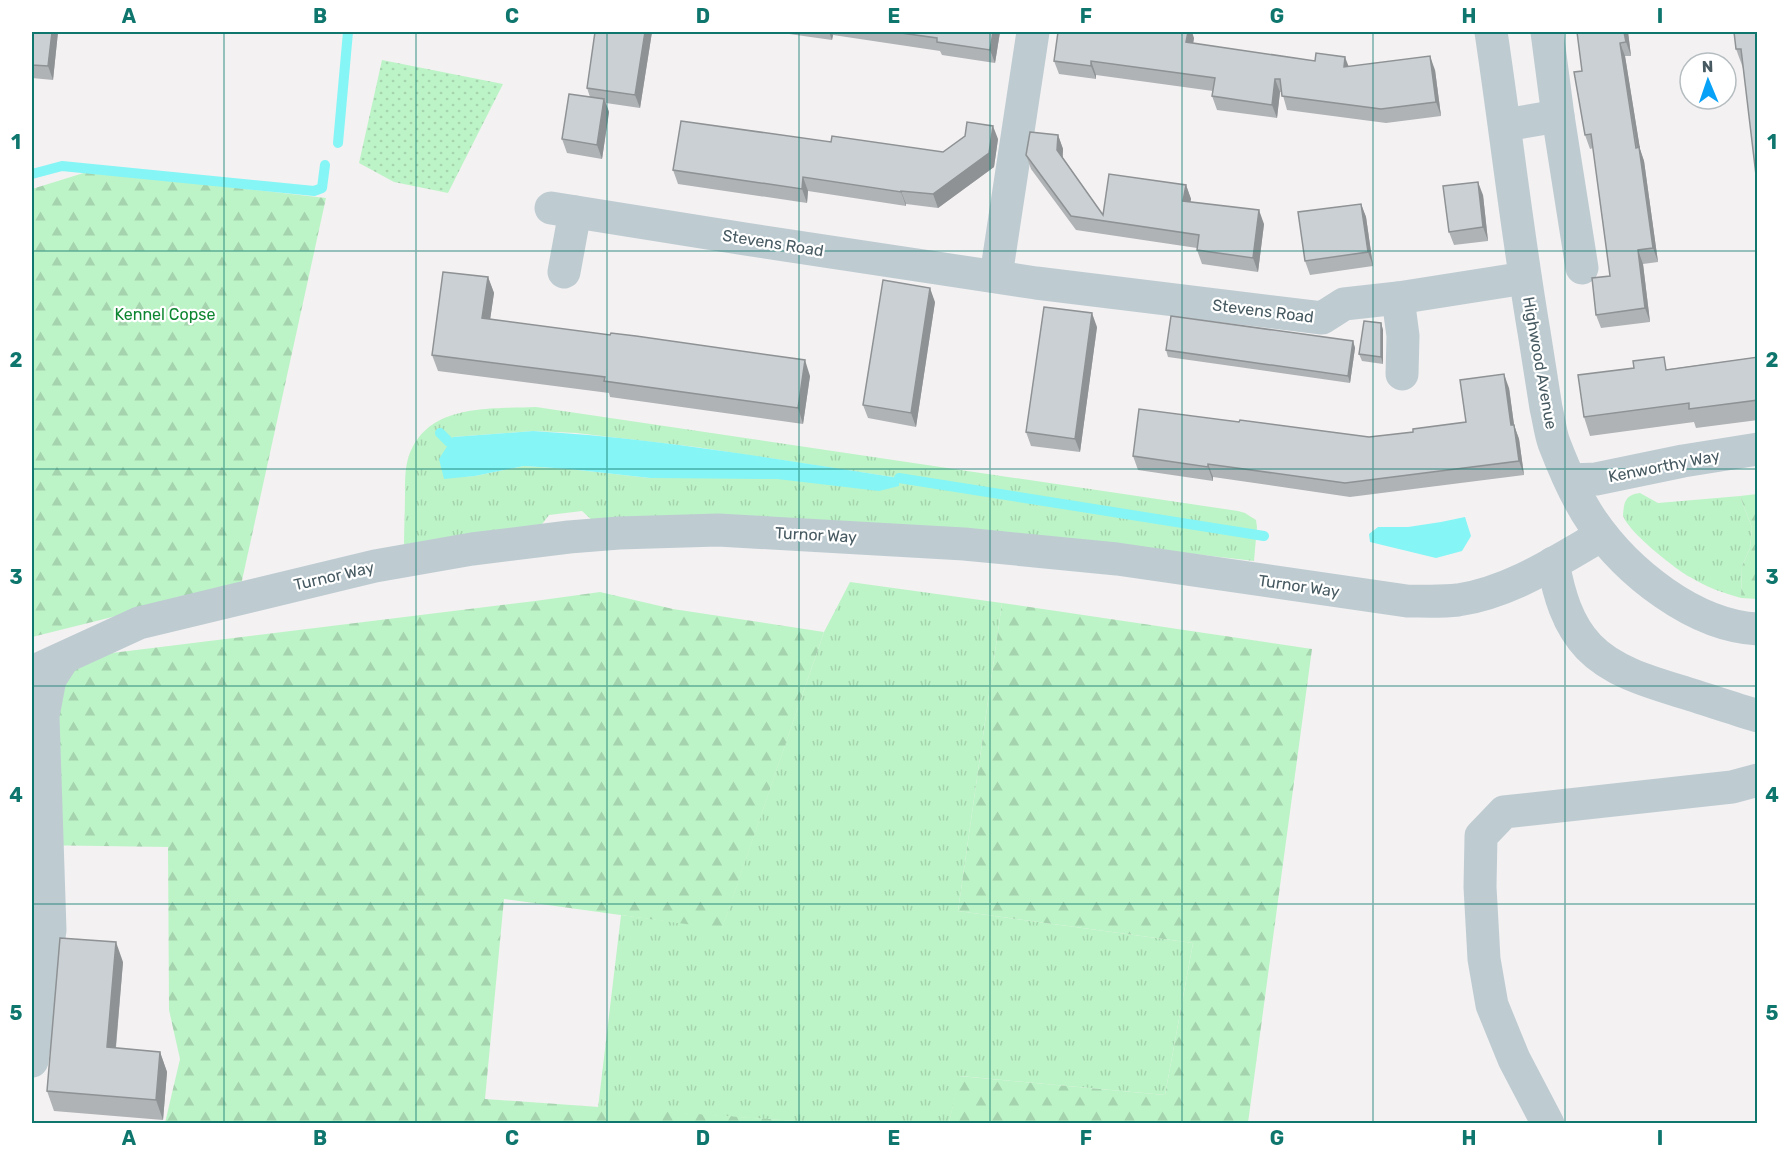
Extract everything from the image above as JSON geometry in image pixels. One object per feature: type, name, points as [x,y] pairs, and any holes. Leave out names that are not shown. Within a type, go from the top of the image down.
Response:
[{"type":"street","points":[[996,276],[1032,32]]},
{"type":"street","name":"Highwood Avenue","points":[[1491,32],[1525,278],[1551,431],[1570,480],[1590,519],[1633,568],[1676,601],[1702,615],[1729,624],[1758,629]]},
{"type":"street","points":[[1547,32],[1582,268]]},
{"type":"street","points":[[1505,125],[1558,116]]},
{"type":"street","name":"Stevens Road","points":[[564,272],[563,210],[1036,283],[1322,318],[1344,304],[1525,278]]},
{"type":"street","points":[[1398,298],[1403,336],[1402,374]]},
{"type":"street","name":"Kenworthy Way","points":[[1570,480],[1596,479],[1683,461],[1758,449]]},
{"type":"street","name":"Turnor Way","points":[[32,672],[139,623],[375,566],[472,549],[569,537],[619,533],[718,531],[964,543],[1117,559],[1407,601],[1451,600],[1521,581],[1602,535]]},
{"type":"street","points":[[1553,563],[1558,589],[1570,618],[1590,648],[1604,659],[1639,677],[1758,716]]},
{"type":"street","points":[[32,1061],[50,930],[43,716],[50,679],[63,659]]},
{"type":"street","points":[[1548,1124],[1515,1059],[1492,1005],[1484,959],[1480,887],[1481,836],[1504,813],[1732,787],[1758,780]]},
{"type":"green space","points":[[382,60],[503,84],[448,193],[394,182],[359,163]]},
{"type":"green space","name":"Kennel Copse","points":[[90,171],[326,198],[241,585],[32,637],[32,189]]},
{"type":"green space","points":[[536,407],[1238,511],[1256,520],[1254,561],[1109,544],[595,523],[582,511],[549,515],[539,528],[404,548],[408,459],[416,441],[428,428],[443,418],[460,413]],"holes":[[[533,431],[576,433],[696,447],[899,478],[650,478],[524,466],[475,476],[444,478],[453,437]]]},
{"type":"green space","points":[[1640,493],[1658,503],[1740,496],[1752,528],[1750,548],[1742,566],[1741,598],[1708,587],[1683,573],[1652,549],[1633,530],[1623,515],[1624,506],[1630,496]]},
{"type":"green space","points":[[1757,494],[1757,599],[1741,598],[1742,566],[1750,548],[1752,528],[1740,496]]},
{"type":"green space","points":[[850,582],[1002,603],[958,911],[1193,943],[1165,1095],[960,1076],[949,1123],[825,1123],[598,1108],[621,915],[722,928],[824,632]]},
{"type":"green space","points":[[600,592],[673,609],[824,632],[722,929],[504,899],[485,1099],[825,1123],[165,1123],[180,1059],[169,1010],[168,847],[32,845],[63,659]]},
{"type":"green space","points":[[1002,603],[1312,649],[1248,1123],[949,1123],[959,1076],[1165,1095],[1193,943],[958,911]]},
{"type":"water","points":[[533,431],[670,444],[762,457],[899,478],[899,486],[879,491],[777,479],[650,478],[524,466],[475,476],[444,479],[439,459],[453,437]]},
{"type":"water","points":[[1465,517],[1471,536],[1462,551],[1436,558],[1370,542],[1369,534],[1378,527],[1408,527]]},
{"type":"building","points":[[32,32],[52,32],[48,66],[32,65]]},
{"type":"building","points":[[595,32],[645,32],[635,95],[587,88]]},
{"type":"building","points":[[894,32],[993,32],[990,50],[937,42],[937,38]]},
{"type":"building","points":[[1058,32],[1188,32],[1186,42],[1315,61],[1316,53],[1345,57],[1344,67],[1430,56],[1436,102],[1381,109],[1282,96],[1280,79],[1275,79],[1272,105],[1212,96],[1215,78],[1091,61],[1091,66],[1054,61]]},
{"type":"building","points":[[1577,32],[1624,32],[1626,42],[1620,43],[1636,148],[1639,147],[1653,248],[1638,250],[1645,308],[1596,315],[1592,278],[1610,276],[1591,134],[1585,135],[1574,72],[1582,71]]},
{"type":"building","points":[[1734,32],[1758,32],[1758,192],[1741,49],[1736,49]]},
{"type":"building","points":[[569,94],[604,99],[597,145],[562,139]]},
{"type":"building","points":[[681,121],[831,142],[832,136],[943,152],[965,136],[967,122],[993,126],[989,153],[933,194],[901,192],[803,177],[802,189],[673,170]]},
{"type":"building","points":[[1030,132],[1058,135],[1057,150],[1103,215],[1109,174],[1186,185],[1183,201],[1259,210],[1253,258],[1197,250],[1199,235],[1071,216],[1026,155]]},
{"type":"building","points":[[1478,182],[1483,227],[1449,232],[1443,186]]},
{"type":"building","points":[[1361,204],[1368,252],[1305,261],[1298,212]]},
{"type":"building","points":[[443,272],[488,277],[482,318],[610,335],[611,333],[636,336],[805,360],[798,408],[604,381],[605,377],[432,355]]},
{"type":"building","points":[[883,280],[930,288],[911,413],[863,405]]},
{"type":"building","points":[[1044,307],[1092,313],[1075,439],[1026,432]]},
{"type":"building","points":[[1171,316],[1353,341],[1348,376],[1166,350]]},
{"type":"building","points":[[1364,321],[1381,323],[1381,357],[1359,354]]},
{"type":"building","points":[[1664,357],[1666,370],[1758,357],[1758,400],[1689,409],[1689,403],[1584,417],[1578,375],[1634,368],[1633,361]]},
{"type":"building","points":[[1504,374],[1519,461],[1345,483],[1133,456],[1139,409],[1369,437],[1466,422],[1460,380]]},
{"type":"building","points":[[60,938],[116,942],[107,1047],[160,1052],[156,1100],[47,1091]]},
{"type":"waterway","points":[[338,143],[348,32]]},
{"type":"waterway","points":[[32,174],[62,166],[314,191],[322,188],[325,165]]},
{"type":"waterway","points":[[440,433],[449,442]]},
{"type":"waterway","points":[[899,478],[1264,536]]}]
